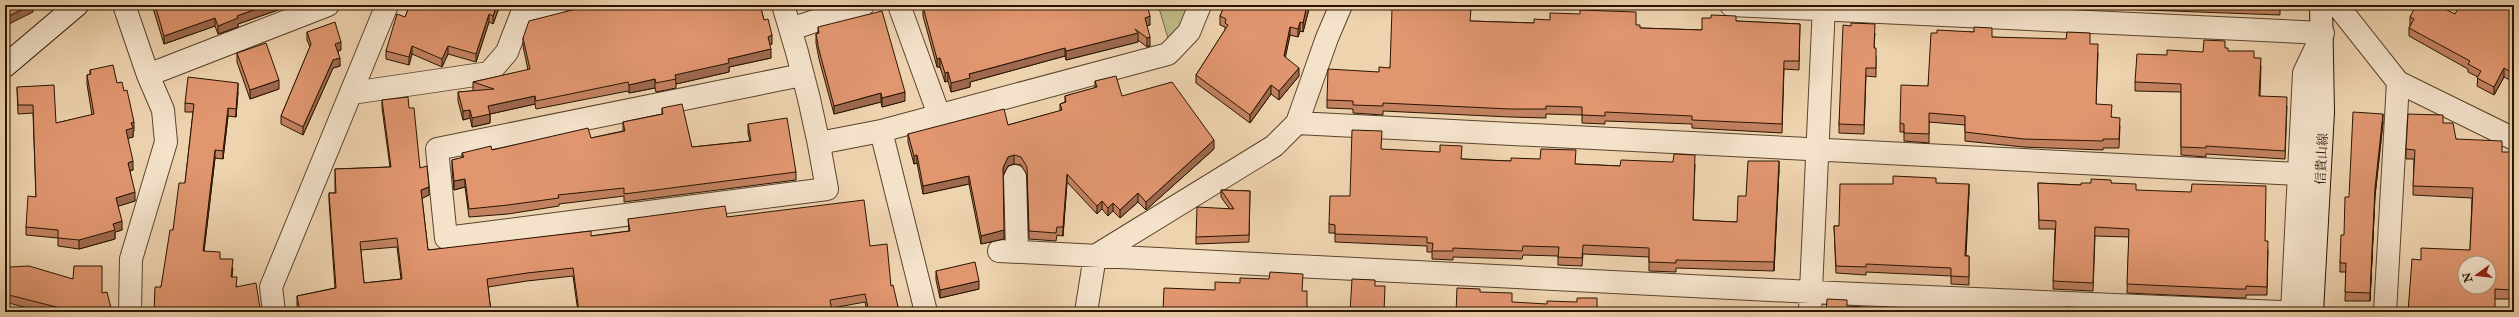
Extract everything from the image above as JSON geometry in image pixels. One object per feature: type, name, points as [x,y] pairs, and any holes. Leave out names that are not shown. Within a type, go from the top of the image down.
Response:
[{"type":"street","points":[[124,5],[148,75],[163,110],[166,142],[131,259],[130,312]]},
{"type":"street","points":[[148,75],[328,5]]},
{"type":"street","points":[[274,312],[271,287],[387,5]]},
{"type":"street","points":[[352,93],[489,73],[507,52],[523,9],[557,5]]},
{"type":"street","points":[[783,5],[791,29],[819,143],[827,190],[446,238],[437,149],[802,75]]},
{"type":"street","points":[[791,29],[863,5]]},
{"type":"street","points":[[900,5],[939,115]]},
{"type":"street","points":[[819,143],[881,131],[1168,54],[1189,32],[1200,5]]},
{"type":"street","points":[[1086,312],[1095,256],[1274,146],[1297,123],[1326,38],[1341,5]]},
{"type":"street","points":[[1730,5],[1824,7],[2323,33],[2304,73],[2292,312]]},
{"type":"street","name":"信貴山線","points":[[2312,312],[2323,112],[2323,33],[2321,5]]},
{"type":"street","points":[[2337,5],[2398,82],[2514,139]]},
{"type":"street","points":[[1810,302],[1824,7]]},
{"type":"street","points":[[5,66],[68,8]]},
{"type":"street","points":[[2385,312],[2398,82]]},
{"type":"street","points":[[1297,123],[2299,174]]},
{"type":"street","points":[[881,131],[926,312]]},
{"type":"street","points":[[1015,176],[1008,251],[1810,302],[2282,312]]},
{"type":"shaded area","points":[[1158,5],[1193,5],[1186,20],[1177,32],[1168,38]]},
{"type":"building","points":[[8,5],[31,5],[5,18],[5,7],[9,7]]},
{"type":"building","points":[[155,5],[267,5],[237,16],[238,18],[218,26],[215,18],[164,36]]},
{"type":"building","points":[[410,5],[497,5],[493,16],[489,14],[476,54],[448,46],[442,59],[412,46],[409,57],[386,51],[397,14],[405,17]]},
{"type":"building","points":[[575,5],[760,5],[764,20],[768,19],[772,35],[768,37],[771,49],[728,59],[729,63],[675,75],[676,79],[656,83],[655,79],[629,85],[628,82],[536,101],[535,96],[488,106],[490,114],[472,118],[470,110],[463,111],[458,92],[494,89],[473,82],[530,69],[523,38],[529,21],[576,9]]},
{"type":"building","points":[[931,5],[1147,5],[1150,16],[1145,18],[1150,37],[1147,38],[1135,29],[1138,33],[1066,51],[1065,48],[969,74],[970,78],[951,83],[948,72],[945,73],[940,58],[937,59],[923,7]]},
{"type":"building","points":[[1225,5],[1307,5],[1303,23],[1300,22],[1298,29],[1290,27],[1284,56],[1299,68],[1279,91],[1271,85],[1250,115],[1196,75],[1228,25],[1225,23],[1226,19],[1220,16]]},
{"type":"building","points":[[1398,5],[1425,5],[1425,7],[1471,9],[1470,21],[1534,23],[1534,19],[1550,20],[1550,13],[1580,14],[1580,10],[1636,12],[1636,25],[1640,25],[1640,28],[1702,30],[1702,18],[1711,18],[1711,15],[1736,16],[1736,21],[1800,24],[1799,61],[1784,61],[1782,124],[1692,120],[1692,116],[1605,112],[1605,116],[1582,115],[1582,107],[1546,106],[1546,109],[1510,109],[1383,103],[1383,106],[1353,105],[1353,101],[1327,100],[1328,69],[1379,72],[1379,67],[1390,68],[1392,9],[1398,10]]},
{"type":"building","points":[[2242,5],[2280,5],[2280,6]]},
{"type":"building","points":[[2416,5],[2437,5],[2455,14],[2460,5],[2514,5],[2514,74],[2504,68],[2494,87],[2477,78],[2481,71],[2468,64],[2470,61],[2409,28],[2414,19],[2410,17]]},
{"type":"building","points":[[882,11],[905,92],[882,98],[881,93],[834,106],[819,50],[816,34],[819,33],[818,27]]},
{"type":"building","points":[[335,22],[341,42],[335,44],[340,58],[333,60],[303,127],[281,116],[311,44],[307,32]]},
{"type":"building","points":[[1851,23],[1875,24],[1874,48],[1876,48],[1876,68],[1866,68],[1864,125],[1839,124],[1843,25],[1851,26]]},
{"type":"building","points":[[1974,27],[1992,28],[1992,37],[2066,39],[2067,32],[2090,33],[2090,44],[2098,44],[2096,104],[2112,105],[2111,117],[2120,118],[2119,139],[2103,139],[2103,141],[2023,139],[1965,132],[1965,116],[1929,113],[1929,134],[1904,133],[1904,124],[1900,123],[1901,85],[1928,86],[1931,33],[1937,33],[1937,30],[1974,32]]},
{"type":"building","points":[[2204,40],[2225,41],[2225,48],[2228,48],[2228,51],[2254,51],[2254,58],[2261,58],[2259,96],[2287,97],[2285,151],[2206,146],[2206,148],[2181,147],[2181,84],[2135,82],[2137,54],[2167,55],[2167,50],[2203,52]]},
{"type":"building","points":[[266,43],[279,80],[250,90],[237,53]]},
{"type":"building","points":[[113,65],[117,83],[122,82],[124,91],[127,90],[134,122],[131,123],[133,128],[126,130],[133,161],[128,163],[135,192],[116,198],[122,221],[113,224],[115,230],[79,240],[58,238],[58,230],[26,227],[28,196],[36,197],[33,105],[18,105],[17,87],[54,85],[56,123],[94,114],[87,75],[91,74],[90,70]]},
{"type":"building","points":[[1116,76],[1122,96],[1172,82],[1214,140],[1146,202],[1138,193],[1120,210],[1113,203],[1108,208],[1102,201],[1097,206],[1067,174],[1063,227],[1057,227],[1056,233],[1029,231],[1027,167],[1021,157],[1014,155],[1008,157],[1003,168],[1004,230],[981,236],[969,176],[923,186],[917,155],[914,156],[908,134],[1004,109],[1008,125],[1062,110],[1060,104],[1066,102],[1065,96],[1097,87],[1095,81]]},
{"type":"building","points":[[188,77],[238,83],[236,109],[228,108],[223,151],[215,150],[203,251],[220,252],[220,259],[233,259],[231,277],[237,277],[236,287],[256,283],[260,308],[240,312],[154,312],[155,287],[161,287],[170,230],[173,230],[179,183],[185,183],[194,104],[185,103]]},
{"type":"building","points":[[408,97],[409,108],[414,108],[420,168],[427,166],[429,187],[421,190],[428,250],[591,231],[591,236],[630,231],[628,219],[725,206],[727,217],[864,200],[870,246],[887,244],[891,286],[893,285],[899,311],[869,312],[865,294],[830,300],[832,312],[579,312],[573,268],[487,279],[491,312],[300,312],[297,296],[336,288],[329,193],[336,193],[335,169],[391,167],[382,100]],"holes":[[[397,238],[402,279],[364,283],[360,242]]]},
{"type":"building","points":[[682,104],[692,147],[751,141],[748,124],[787,118],[796,172],[624,194],[624,188],[558,195],[559,198],[469,209],[465,179],[454,181],[452,160],[464,157],[462,153],[491,146],[492,150],[588,128],[591,138],[625,131],[623,122],[663,114],[662,108]]},
{"type":"building","points":[[2353,112],[2383,114],[2375,188],[2370,293],[2345,292],[2346,263],[2340,263],[2341,235],[2344,235],[2345,197],[2349,197]]},
{"type":"building","points":[[2408,114],[2443,115],[2443,123],[2453,123],[2456,139],[2502,141],[2502,152],[2514,152],[2514,254],[2512,254],[2511,290],[2497,289],[2497,255],[2457,255],[2457,295],[2495,295],[2495,312],[2408,312],[2412,259],[2421,260],[2421,248],[2470,250],[2473,188],[2413,186],[2415,150],[2406,149]]},
{"type":"building","points":[[1352,130],[1382,131],[1381,149],[1440,152],[1440,145],[1462,146],[1461,159],[1511,161],[1511,158],[1540,159],[1541,149],[1576,150],[1575,164],[1620,166],[1621,160],[1673,162],[1674,154],[1695,155],[1693,220],[1737,222],[1738,196],[1746,196],[1748,161],[1779,161],[1774,262],[1676,260],[1676,263],[1649,262],[1649,248],[1583,245],[1582,258],[1558,257],[1559,247],[1523,246],[1522,251],[1453,248],[1453,251],[1432,251],[1433,243],[1427,243],[1427,237],[1335,234],[1335,225],[1329,224],[1330,196],[1350,196]]},
{"type":"building","points":[[1893,176],[1936,178],[1936,183],[1969,184],[1965,256],[1969,256],[1969,277],[1951,276],[1951,268],[1866,264],[1866,267],[1836,266],[1834,226],[1839,226],[1840,184],[1893,184]]},
{"type":"building","points":[[2091,179],[2111,180],[2111,183],[2136,184],[2136,190],[2191,192],[2192,184],[2266,186],[2265,241],[2268,241],[2267,287],[2246,286],[2246,289],[2237,289],[2127,284],[2129,229],[2095,227],[2093,283],[2053,281],[2056,221],[2039,220],[2038,183],[2081,185],[2081,183],[2091,183]]},
{"type":"building","points":[[1221,190],[1250,191],[1249,235],[1196,237],[1197,207],[1234,209]]},
{"type":"building","points":[[975,262],[979,281],[940,290],[936,271]]},
{"type":"building","points":[[29,266],[73,279],[74,266],[102,266],[102,293],[107,292],[112,312],[76,312],[5,294],[10,267]]},
{"type":"building","points":[[1270,272],[1303,274],[1302,291],[1307,291],[1307,312],[1163,312],[1164,288],[1215,290],[1215,282],[1240,283],[1240,278],[1269,279]]},
{"type":"building","points":[[1352,279],[1375,280],[1375,286],[1385,286],[1384,312],[1350,312]]},
{"type":"building","points":[[1457,288],[1480,289],[1480,292],[1512,293],[1512,302],[1547,304],[1547,301],[1577,302],[1577,298],[1597,298],[1597,312],[1456,312]]},
{"type":"building","points":[[1827,299],[1847,300],[1847,306],[1878,308],[1878,312],[1826,312]]},
{"type":"building","points":[[2065,307],[2092,308],[2092,312],[2065,312]]}]
